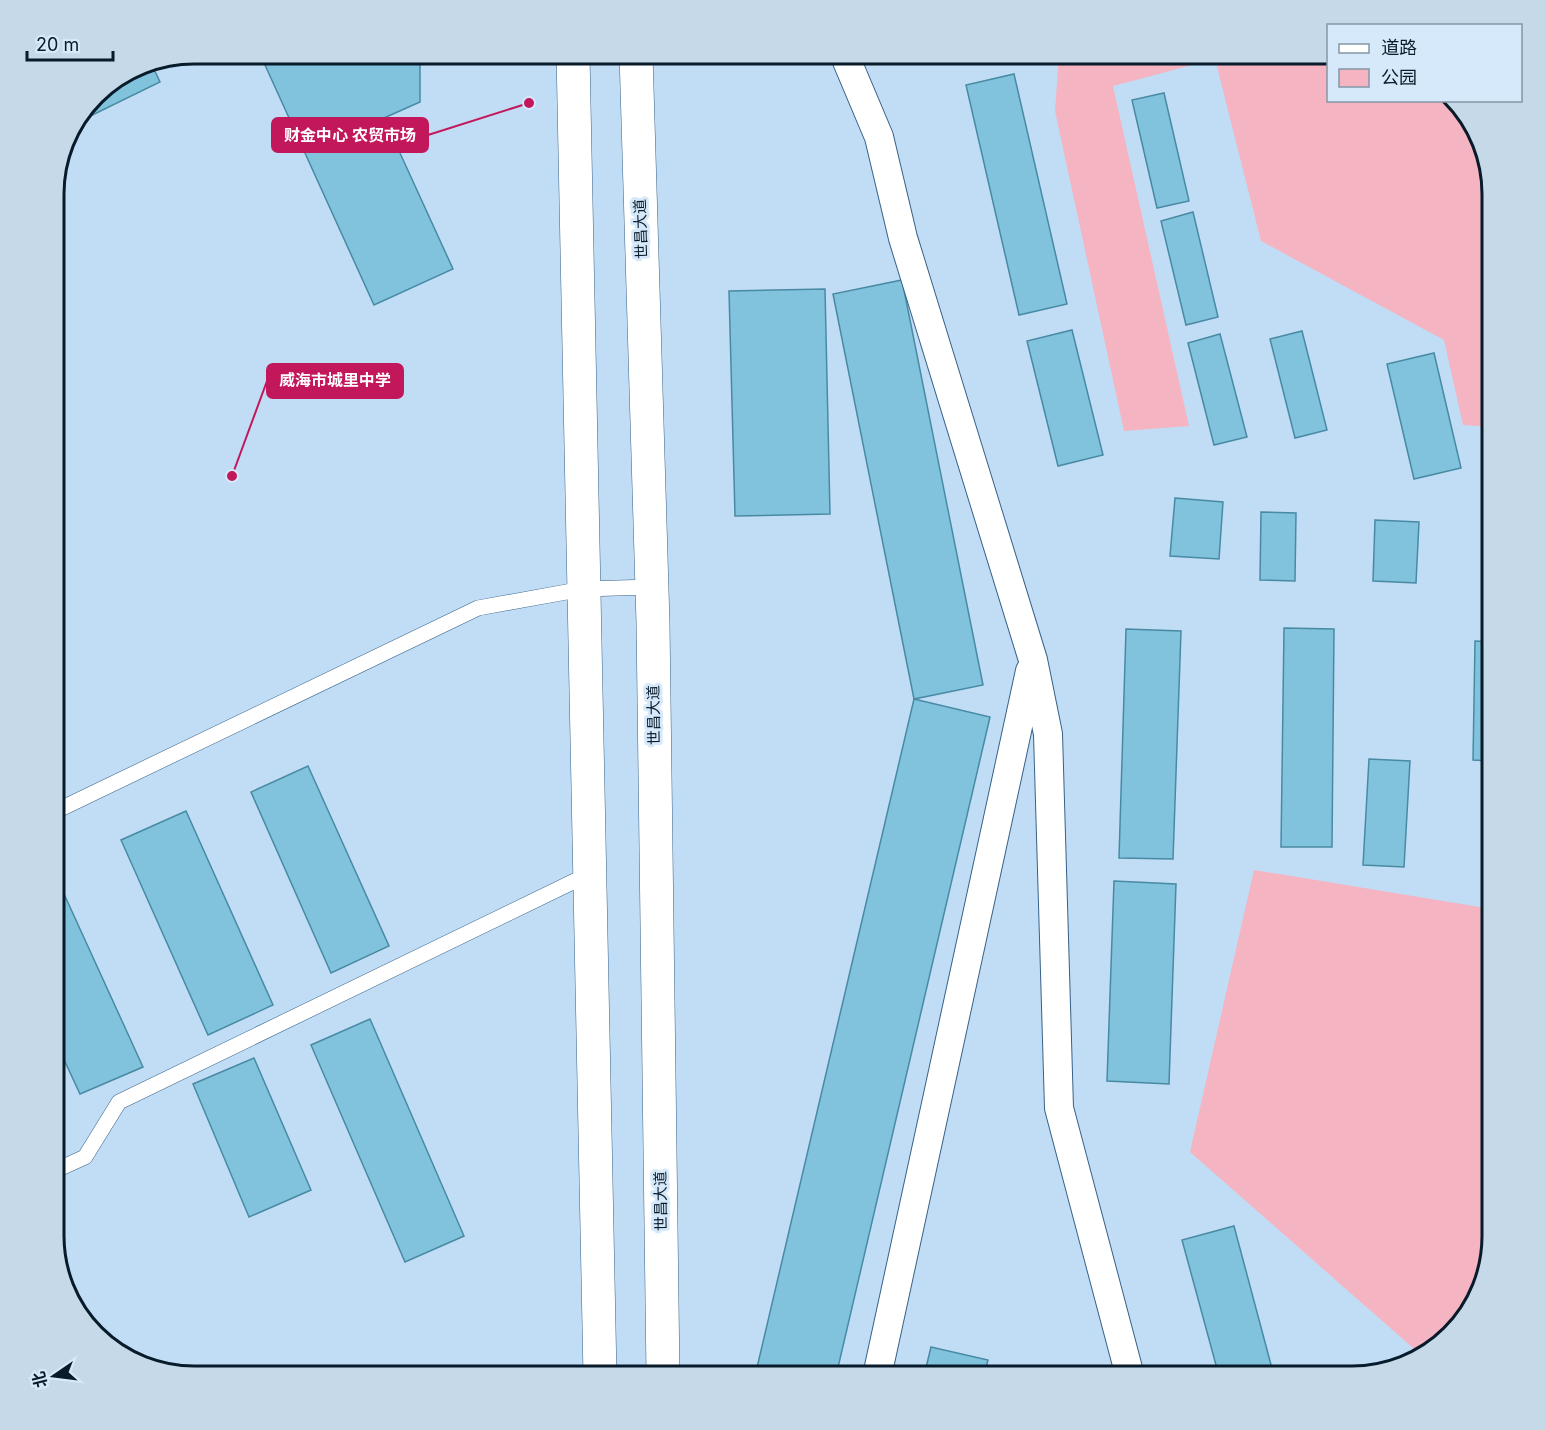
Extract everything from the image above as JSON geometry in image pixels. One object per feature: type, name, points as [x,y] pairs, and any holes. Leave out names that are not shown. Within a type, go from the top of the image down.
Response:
[{"type":"main road","points":[[573,64],[600,1366]]},
{"type":"main road","name":"世昌大道","points":[[636,64],[652,587],[663,1366]]},
{"type":"street","points":[[848,64],[879,137],[903,238],[1033,660],[1048,734],[1059,1108],[1127,1366]]},
{"type":"street","points":[[879,1366],[1033,660]]},
{"type":"lane","points":[[65,807],[478,608],[583,589],[652,587]]},
{"type":"lane","points":[[65,1167],[85,1157],[119,1102],[589,874]]},
{"type":"green space","points":[[1058,64],[1196,64],[1113,86],[1189,426],[1124,431],[1055,111]]},
{"type":"green space","points":[[1216,64],[1327,64],[1327,102],[1442,102],[1460,122],[1472,145],[1481,186],[1481,426],[1463,425],[1444,340],[1261,241]]},
{"type":"green space","points":[[1254,870],[1482,907],[1481,1244],[1472,1285],[1460,1308],[1431,1339],[1414,1349],[1190,1152]]},
{"type":"building","points":[[265,64],[420,64],[420,102],[384,118],[453,269],[374,305]]},
{"type":"building","points":[[155,71],[160,82],[90,116],[115,91],[145,74]]},
{"type":"building","points":[[1014,74],[1067,304],[1019,315],[966,85]]},
{"type":"building","points":[[1164,93],[1189,201],[1157,208],[1132,100]]},
{"type":"building","points":[[1193,212],[1218,317],[1186,325],[1161,221]]},
{"type":"building","points":[[902,280],[983,685],[914,699],[833,294]]},
{"type":"building","points":[[825,289],[830,514],[735,516],[729,291]]},
{"type":"building","points":[[1072,330],[1103,455],[1058,466],[1027,341]]},
{"type":"building","points":[[1302,331],[1327,430],[1295,438],[1270,339]]},
{"type":"building","points":[[1220,334],[1247,437],[1214,445],[1188,343]]},
{"type":"building","points":[[1434,353],[1461,468],[1414,479],[1387,364]]},
{"type":"building","points":[[1175,498],[1223,502],[1219,559],[1170,556]]},
{"type":"building","points":[[1261,512],[1296,513],[1295,581],[1260,580]]},
{"type":"building","points":[[1375,520],[1419,522],[1416,583],[1373,581]]},
{"type":"building","points":[[1284,628],[1334,629],[1332,847],[1281,847]]},
{"type":"building","points":[[1126,629],[1181,631],[1173,859],[1119,858]]},
{"type":"building","points":[[1475,641],[1481,641],[1482,760],[1473,760]]},
{"type":"building","points":[[914,699],[990,717],[838,1366],[757,1366]]},
{"type":"building","points":[[1369,759],[1410,761],[1404,867],[1363,865]]},
{"type":"building","points":[[308,766],[389,946],[331,973],[251,792]]},
{"type":"building","points":[[186,811],[273,1005],[208,1035],[121,840]]},
{"type":"building","points":[[1114,881],[1176,884],[1169,1084],[1107,1081]]},
{"type":"building","points":[[65,896],[143,1067],[80,1094],[65,1062]]},
{"type":"building","points":[[370,1019],[464,1236],[405,1262],[311,1045]]},
{"type":"building","points":[[254,1058],[311,1190],[249,1217],[193,1084]]},
{"type":"building","points":[[1234,1226],[1271,1366],[1216,1366],[1182,1240]]},
{"type":"building","points":[[931,1347],[988,1360],[986,1366],[926,1366]]},
{"type":"place","name":"财金中心 农贸市场","points":[[529,103]]},
{"type":"place","name":"威海市城里中学","points":[[232,476]]}]
